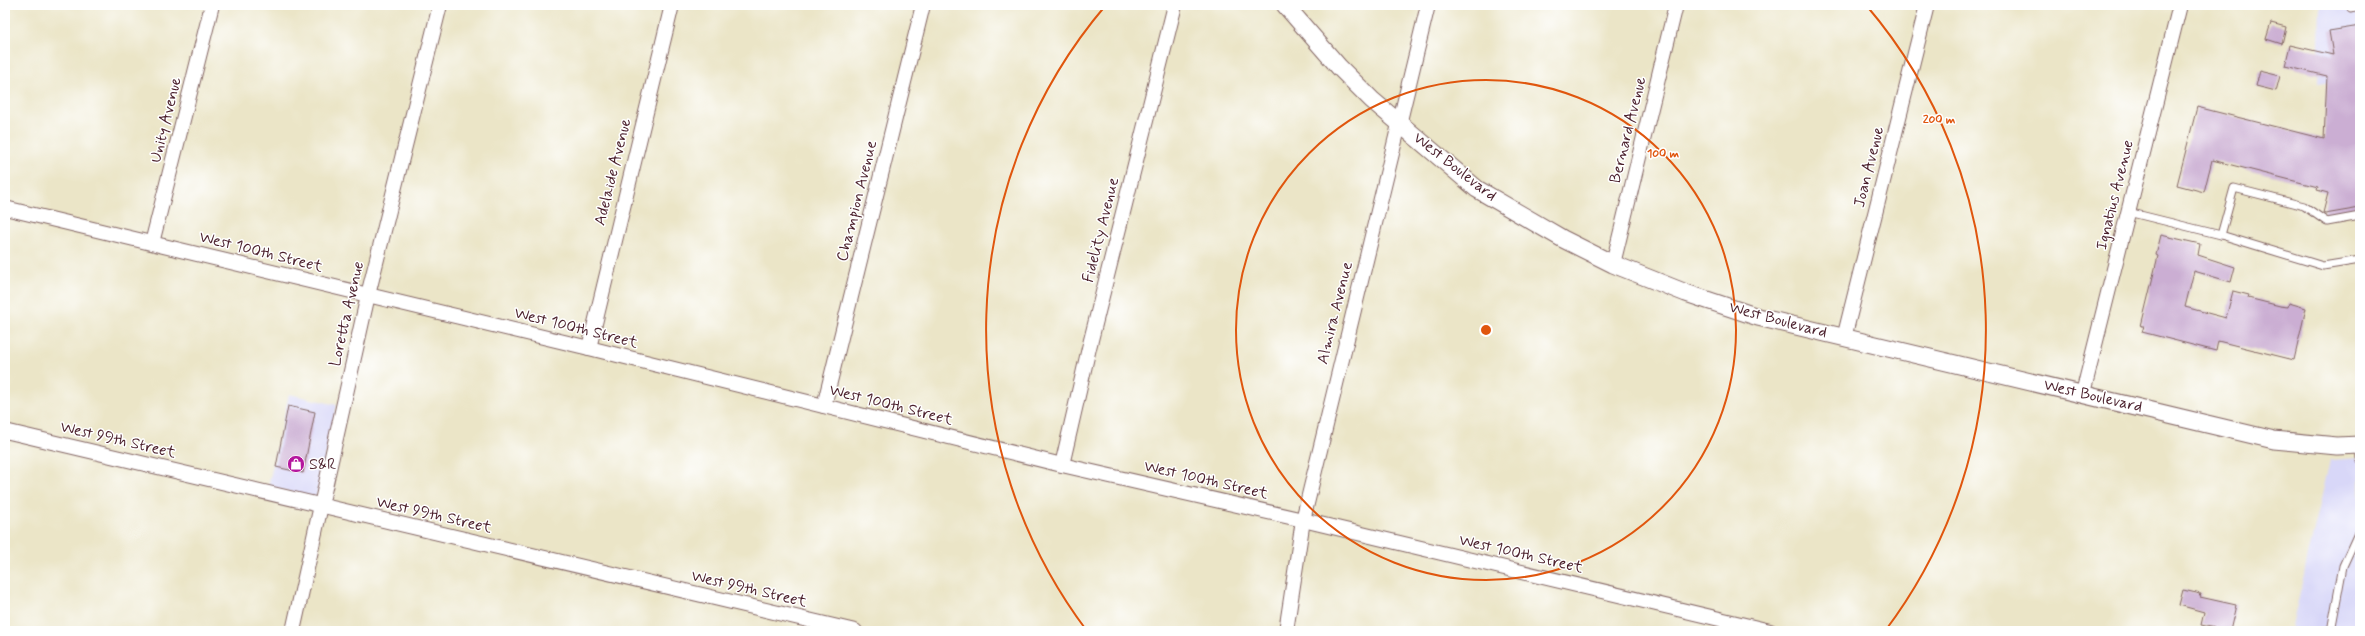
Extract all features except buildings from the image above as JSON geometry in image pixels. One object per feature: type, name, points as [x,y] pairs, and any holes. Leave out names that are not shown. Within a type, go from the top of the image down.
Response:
[{"type":"street","name":"Unity Avenue","points":[[152,243],[212,5]]},
{"type":"street","name":"Loretta Avenue","points":[[293,631],[368,296],[440,5]]},
{"type":"street","name":"Adelaide Avenue","points":[[589,348],[672,5]]},
{"type":"street","name":"Champion Avenue","points":[[824,406],[923,5]]},
{"type":"street","name":"Fidelity Avenue","points":[[1062,465],[1089,348],[1175,5]]},
{"type":"street","name":"West Boulevard","points":[[1285,5],[1339,67],[1399,123],[1478,189],[1563,240],[1612,264],[1686,294],[1744,312],[1844,338],[2083,393],[2274,440],[2337,446],[2360,450]]},
{"type":"street","name":"Almira Avenue","points":[[1286,631],[1303,520],[1428,5]]},
{"type":"street","name":"Bernard Avenue","points":[[1612,264],[1676,5]]},
{"type":"street","name":"Joan Avenue","points":[[1844,338],[1928,5]]},
{"type":"street","name":"Ignatius Avenue","points":[[2083,393],[2180,5]]},
{"type":"street","name":"West 100th Street","points":[[5,208],[589,348],[1062,465],[1303,520],[1770,631]]},
{"type":"street","name":"West 99th Street","points":[[5,431],[855,631]]},
{"type":"lane","points":[[2351,5],[2351,8],[2360,6]]},
{"type":"lane","points":[[2221,235],[2234,188],[2304,206],[2327,222],[2360,216]]},
{"type":"lane","points":[[2128,212],[2221,235],[2323,266],[2360,260]]},
{"type":"lane","points":[[2331,631],[2343,566],[2358,539],[2360,529]]},
{"type":"shaded area","points":[[2320,5],[2360,5],[2360,77],[2318,84]]},
{"type":"shaded area","points":[[289,394],[337,405],[316,498],[268,487]]},
{"type":"shaded area","points":[[2360,458],[2360,631],[2291,631],[2330,460]]},
{"type":"place","name":"S&R","points":[[296,464]]}]
